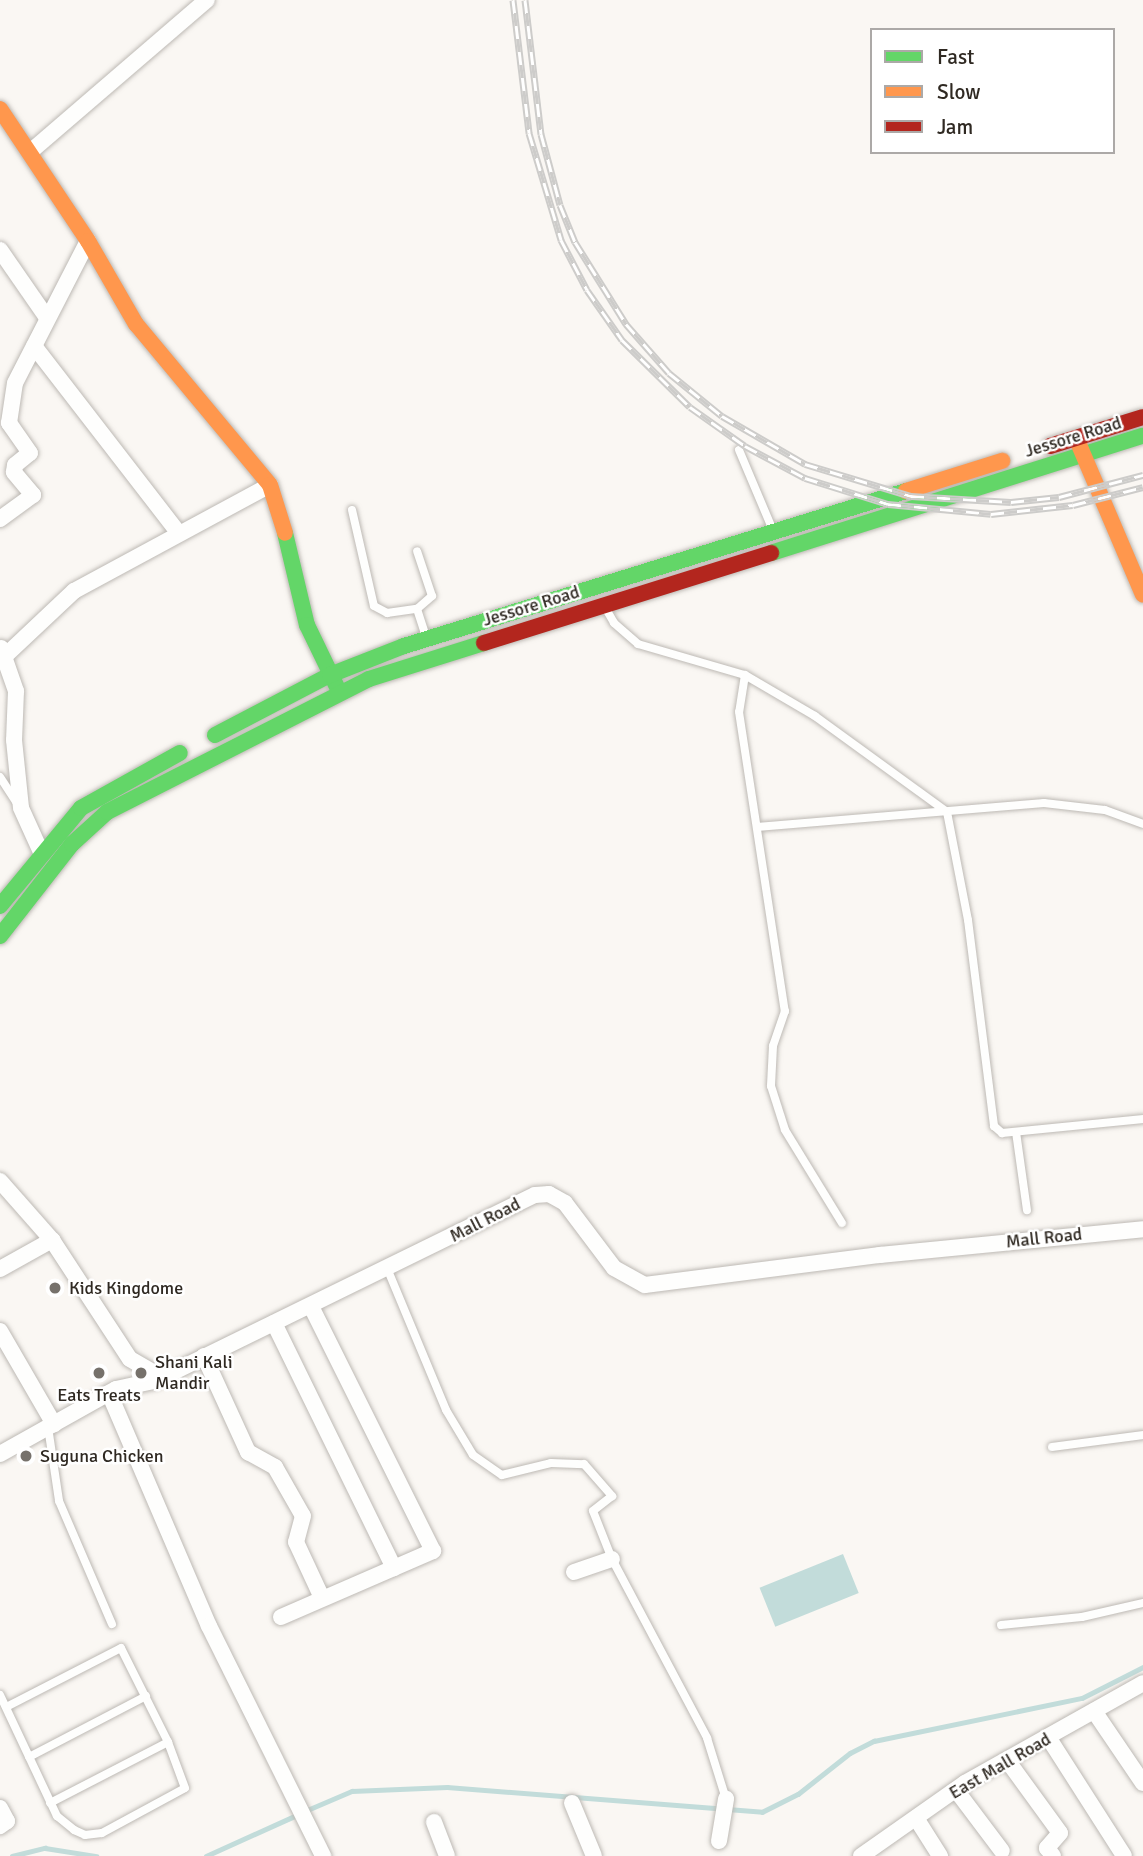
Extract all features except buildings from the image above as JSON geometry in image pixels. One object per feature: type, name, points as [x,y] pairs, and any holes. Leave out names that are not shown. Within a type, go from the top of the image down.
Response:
[{"type":"main road","points":[[0,109],[88,242],[136,324],[270,485],[279,507],[307,625],[340,692]]},
{"type":"main road","name":"Jessore Road","points":[[1,904],[41,852],[81,808],[110,788],[330,676],[427,639],[1143,417]]},
{"type":"main road","name":"Jessore Road","points":[[0,936],[72,844],[107,812],[340,692],[418,662],[1143,436]]},
{"type":"main road","points":[[1076,438],[1080,455],[1143,594]]},
{"type":"street","points":[[30,152],[207,0]]},
{"type":"street","points":[[0,519],[33,495],[14,468],[30,451],[9,423],[15,383],[88,242]]},
{"type":"street","points":[[0,250],[47,318]]},
{"type":"street","points":[[34,346],[178,531]]},
{"type":"street","points":[[41,852],[21,808],[14,740],[16,691],[2,651],[74,591],[178,531],[270,485]]},
{"type":"street","points":[[0,1181],[52,1240],[130,1359],[161,1377]]},
{"type":"street","name":"Mall Road","points":[[0,1454],[113,1391],[161,1377],[542,1193],[565,1203],[614,1268],[646,1285],[880,1255],[1143,1229]]},
{"type":"street","points":[[0,1269],[52,1240]]},
{"type":"street","points":[[281,1617],[433,1551],[311,1306]]},
{"type":"street","points":[[274,1323],[394,1568]]},
{"type":"street","points":[[0,1331],[6,1355],[51,1425]]},
{"type":"street","points":[[204,1356],[248,1452],[275,1467],[303,1517],[296,1542],[322,1598]]},
{"type":"street","points":[[130,1359],[113,1391],[209,1626],[295,1791],[323,1856]]},
{"type":"street","points":[[574,1572],[612,1559]]},
{"type":"street","name":"East Mall Road","points":[[861,1856],[956,1790],[1143,1683]]},
{"type":"street","points":[[1094,1710],[1143,1783]]},
{"type":"street","points":[[1048,1738],[1124,1856]]},
{"type":"street","points":[[1007,1760],[1060,1833],[1047,1848],[1053,1856]]},
{"type":"street","points":[[956,1790],[1002,1851]]},
{"type":"street","points":[[719,1841],[726,1799]]},
{"type":"street","points":[[572,1803],[594,1856]]},
{"type":"street","points":[[0,1808],[7,1821],[0,1826]]},
{"type":"street","points":[[916,1818],[940,1856]]},
{"type":"street","points":[[434,1822],[447,1856]]},
{"type":"lane","points":[[739,450],[773,530]]},
{"type":"lane","points":[[352,510],[374,606],[387,613],[417,609],[432,596],[417,551]]},
{"type":"lane","points":[[603,604],[614,623],[638,644],[745,675],[815,716],[947,813],[968,920],[993,1126],[1002,1133],[1143,1119]]},
{"type":"lane","points":[[417,609],[427,639]]},
{"type":"lane","points":[[745,675],[738,712],[785,1011],[773,1046],[771,1086],[785,1130],[842,1223]]},
{"type":"lane","points":[[0,777],[21,808]]},
{"type":"lane","points":[[757,827],[875,814],[947,813],[1044,803],[1105,810],[1143,824]]},
{"type":"lane","points":[[1016,1132],[1027,1210]]},
{"type":"lane","points":[[387,1268],[446,1410],[473,1455],[502,1475],[551,1464],[584,1464],[612,1496],[593,1511],[612,1559],[707,1738],[726,1799]]},
{"type":"lane","points":[[51,1425],[59,1502],[112,1623]]},
{"type":"lane","points":[[1052,1447],[1143,1435]]},
{"type":"lane","points":[[1000,1625],[1082,1617],[1143,1603]]},
{"type":"lane","points":[[0,1695],[61,1822],[85,1835],[102,1833],[179,1795],[185,1780],[121,1648],[6,1707]]},
{"type":"lane","points":[[29,1757],[146,1696]]},
{"type":"lane","points":[[50,1803],[168,1742]]},
{"type":"water","points":[[843,1554],[859,1593],[775,1627],[760,1588]]},
{"type":"waterway","points":[[305,1811],[352,1791],[447,1787],[762,1812],[798,1794],[850,1753],[874,1741],[1082,1698],[1143,1667]]},
{"type":"waterway","points":[[206,1856],[297,1815]]},
{"type":"waterway","points":[[12,1856],[45,1848],[96,1856]]},
{"type":"railway","points":[[513,0],[529,133],[561,240],[587,290],[622,340],[690,407],[745,446],[805,478],[888,504],[991,514],[1073,505],[1143,487]]},
{"type":"railway","points":[[525,0],[541,134],[560,205],[575,242],[626,324],[669,373],[722,416],[805,464],[911,496],[1011,502],[1059,497],[1143,475]]},
{"type":"traffic: fast","points":[[771,553],[1143,436]]},
{"type":"traffic: fast","points":[[215,735],[330,675],[404,646],[906,491]]},
{"type":"traffic: fast","points":[[285,533],[307,625],[337,687]]},
{"type":"traffic: fast","points":[[0,936],[72,844],[107,812],[369,679],[484,643]]},
{"type":"traffic: fast","points":[[0,906],[81,808],[180,753]]},
{"type":"traffic: slow","points":[[0,109],[88,241],[136,324],[270,485],[285,533]]},
{"type":"traffic: slow","points":[[1077,440],[1143,595]]},
{"type":"traffic: slow","points":[[906,491],[1002,461]]},
{"type":"traffic: jam","points":[[1050,446],[1143,417]]},
{"type":"traffic: jam","points":[[484,643],[771,553]]},
{"type":"place","name":"Kids Kingdome","points":[[55,1288]]},
{"type":"place","name":"Eats Treats","points":[[99,1373]]},
{"type":"place","name":"Shani Kali Mandir","points":[[141,1373]]},
{"type":"place","name":"Suguna Chicken","points":[[26,1456]]}]
